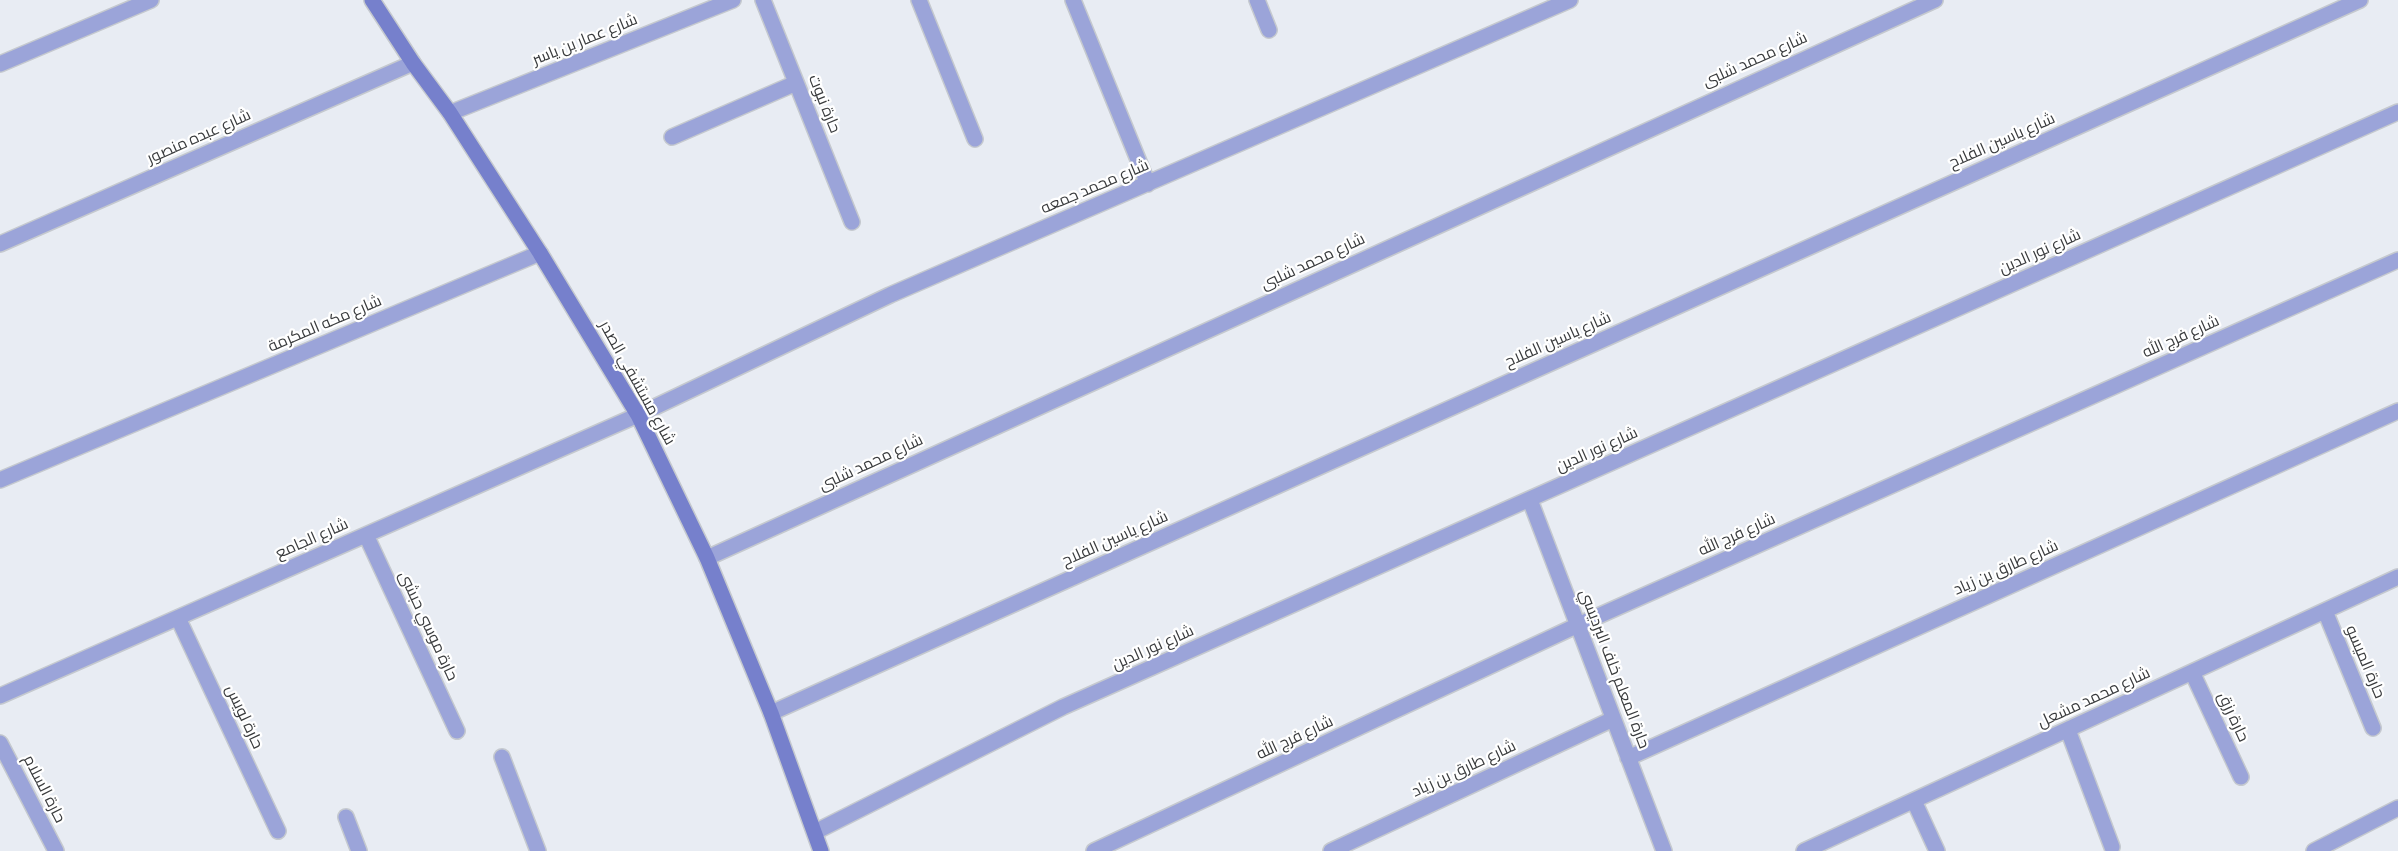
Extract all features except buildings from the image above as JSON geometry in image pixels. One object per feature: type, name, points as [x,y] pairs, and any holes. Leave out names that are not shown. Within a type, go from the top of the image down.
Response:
[{"type":"street","points":[[0,64],[151,0]]},
{"type":"street","name":"شارع مستشفي الصدر","points":[[372,0],[413,63],[450,112],[540,253],[638,415],[707,558],[771,712],[821,851]]},
{"type":"street","name":"شارع عمار بن ياسر","points":[[450,112],[733,0]]},
{"type":"street","name":"حارة نبوت","points":[[763,0],[852,222]]},
{"type":"street","points":[[919,0],[975,139]]},
{"type":"street","points":[[1072,0],[1148,184]]},
{"type":"street","points":[[1257,0],[1269,30]]},
{"type":"street","name":"شارع محمد جمعه","points":[[638,415],[890,295],[1570,0]]},
{"type":"street","name":"شارع محمد شلبى","points":[[707,558],[1935,0]]},
{"type":"street","name":"شارع ياسين الفلاح","points":[[771,712],[2360,0]]},
{"type":"street","name":"شارع عبده منصور","points":[[0,244],[413,63]]},
{"type":"street","points":[[672,137],[796,83]]},
{"type":"street","name":"شارع نور الدين","points":[[815,832],[1064,707],[2398,112]]},
{"type":"street","name":"شارع مكه المكرمة","points":[[0,480],[540,253]]},
{"type":"street","name":"شارع فرج الله","points":[[1094,851],[1578,626],[2398,260]]},
{"type":"street","name":"شارع طارق بن زياد","points":[[1628,758],[2398,411]]},
{"type":"street","name":"شارع الجامع","points":[[0,696],[638,415]]},
{"type":"street","name":"حارة المعلم خلف البرديسي","points":[[1530,500],[1664,851]]},
{"type":"street","name":"حارة موسي حبشى","points":[[366,535],[457,731]]},
{"type":"street","name":"شارع محمد مشعل","points":[[1804,851],[2325,611],[2397,581]]},
{"type":"street","name":"حارة الميسو","points":[[2325,611],[2373,728]]},
{"type":"street","name":"حارة لويس","points":[[178,618],[278,831]]},
{"type":"street","name":"حارة رزق","points":[[2192,672],[2241,777]]},
{"type":"street","name":"شارع طارق بن زياد","points":[[1331,851],[1613,719]]},
{"type":"street","points":[[2068,730],[2112,847]]},
{"type":"street","name":"حارة السلام","points":[[0,743],[56,851]]},
{"type":"street","points":[[502,757],[538,851]]},
{"type":"street","points":[[1914,801],[1937,851]]},
{"type":"street","points":[[2314,851],[2398,808]]},
{"type":"street","points":[[346,817],[359,851]]}]
